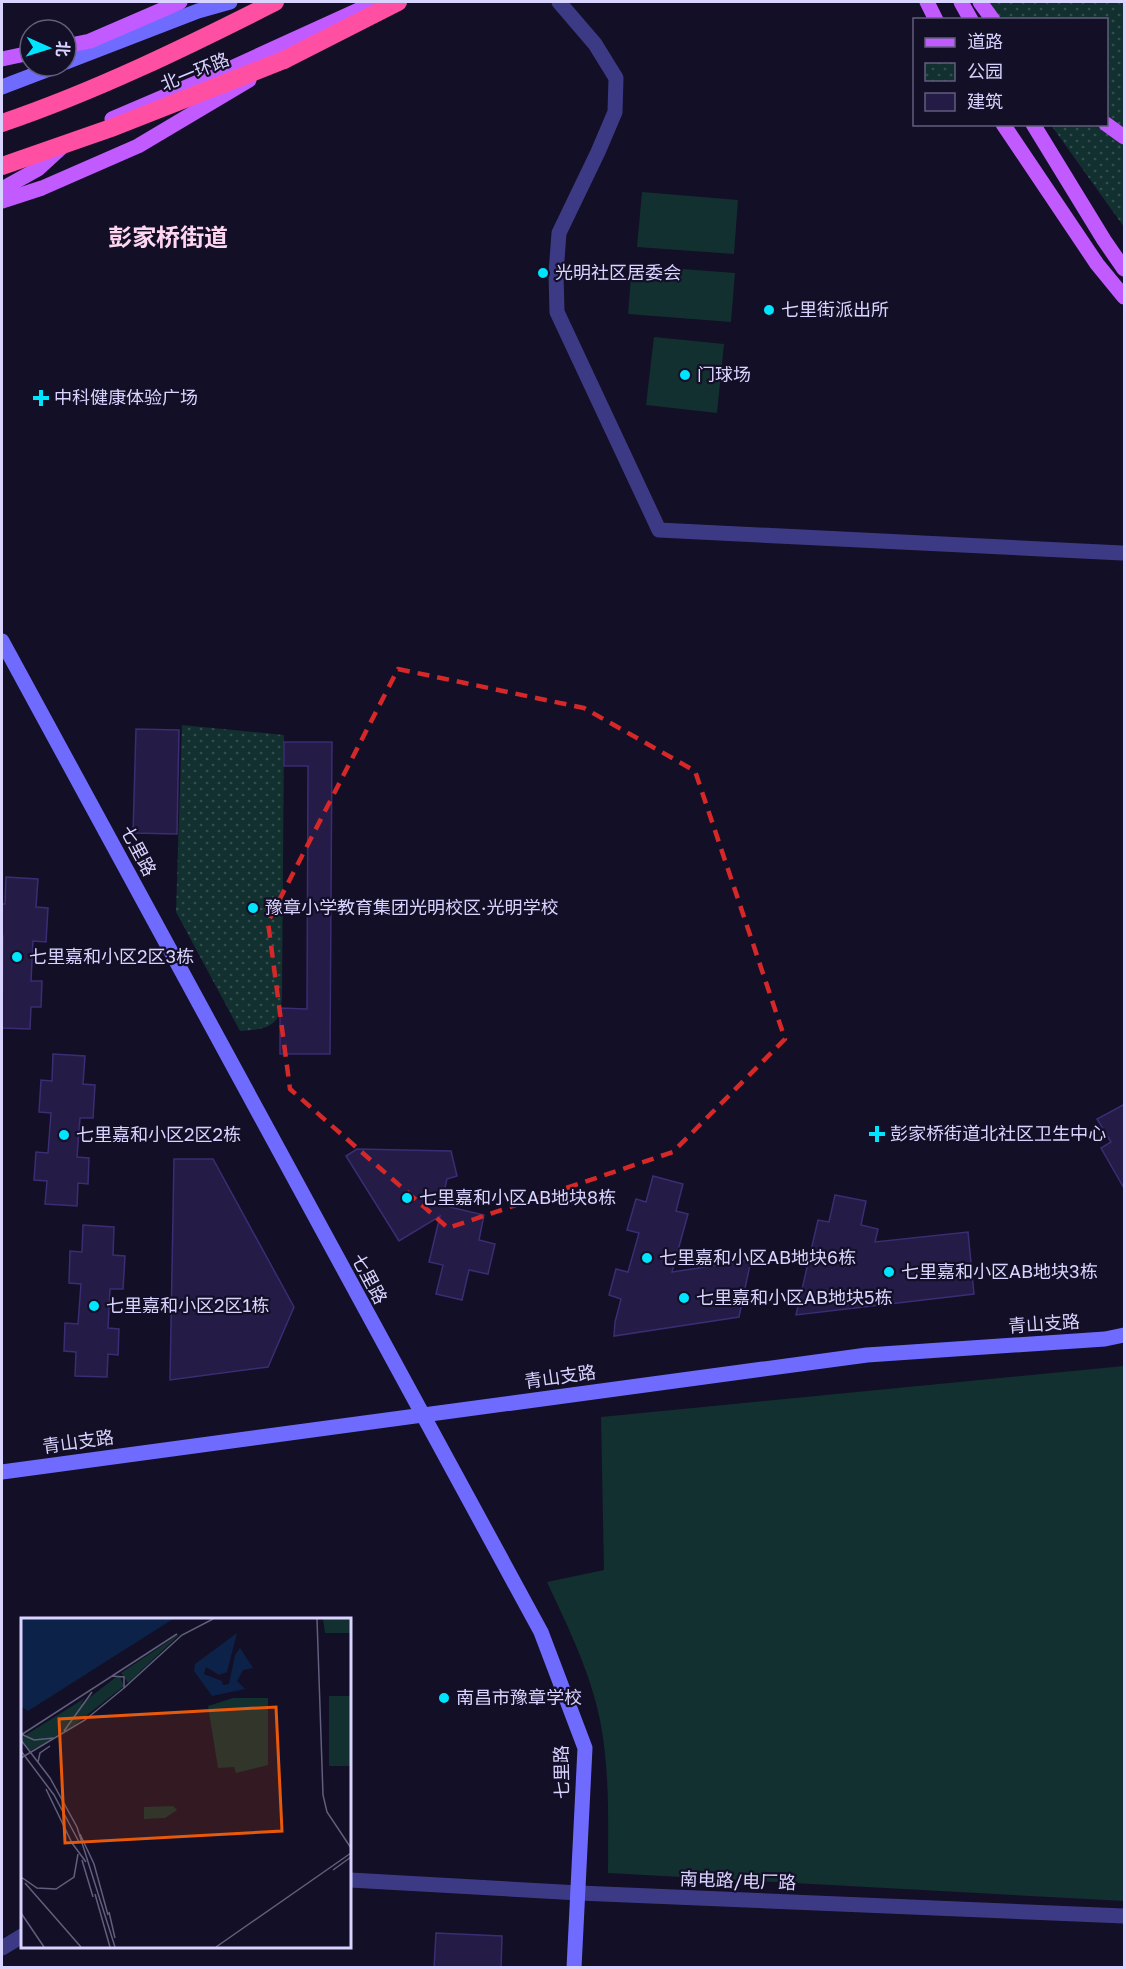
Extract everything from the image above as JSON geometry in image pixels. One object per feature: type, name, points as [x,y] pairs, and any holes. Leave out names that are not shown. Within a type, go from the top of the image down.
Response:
[{"type":"highway","name":"北一环路","points":[[2,123],[50,106],[182,50],[275,2]]},
{"type":"highway","name":"北一环路","points":[[2,166],[114,127],[284,60],[398,2]]},
{"type":"main road","points":[[78,44],[90,41],[180,2]]},
{"type":"main road","points":[[2,189],[38,169],[85,130],[229,69],[376,2]]},
{"type":"main road","points":[[927,2],[935,18]]},
{"type":"main road","points":[[961,2],[970,18]]},
{"type":"main road","points":[[980,2],[992,18]]},
{"type":"main road","points":[[2,59],[18,56]]},
{"type":"main road","points":[[2,201],[42,188],[138,146],[284,60]]},
{"type":"main road","points":[[1108,125],[1125,137]]},
{"type":"main road","points":[[1004,126],[1097,264],[1125,297]]},
{"type":"main road","points":[[1034,126],[1104,240],[1125,269]]},
{"type":"street","points":[[78,57],[198,11],[230,2]]},
{"type":"street","points":[[559,2],[595,44],[616,78],[615,112],[559,232],[556,273],[557,312],[659,530],[1122,554]]},
{"type":"street","points":[[2,87],[26,78]]},
{"type":"street","name":"七里路","points":[[4,649],[541,1632],[585,1748],[574,1968]]},
{"type":"street","name":"青山支路","points":[[2,1472],[867,1355],[1105,1339],[1125,1335]]},
{"type":"street","name":"南电路/电厂路","points":[[351,1880],[579,1893],[1125,1917]]},
{"type":"street","points":[[2,1948],[21,1937]]},
{"type":"highlighted area","points":[[398,669],[584,708],[695,771],[785,1039],[673,1152],[448,1228],[290,1089],[268,922]]},
{"type":"green space","points":[[977,2],[1124,2],[1124,227],[1052,126],[1108,126],[1108,18],[985,18]]},
{"type":"green space","points":[[642,192],[738,200],[734,254],[637,247]]},
{"type":"green space","points":[[632,265],[735,273],[731,322],[628,314]]},
{"type":"green space","name":"门球场","points":[[654,337],[724,344],[717,413],[646,405]]},
{"type":"green space","points":[[182,725],[284,735],[282,997],[278,1017],[271,1025],[261,1028],[240,1031],[176,912]]},
{"type":"green space","points":[[1124,1366],[1124,1901],[608,1873],[607,1777],[600,1720],[584,1667],[547,1582],[604,1570],[601,1417]]},
{"type":"building","points":[[136,729],[179,730],[177,834],[133,833]]},
{"type":"building","points":[[284,742],[332,742],[330,1054],[280,1054],[280,1008],[307,1009],[308,766],[284,766]]},
{"type":"building","name":"七里嘉和小区2区3栋","points":[[6,877],[38,879],[36,907],[48,908],[46,942],[33,941],[31,981],[42,981],[41,1007],[31,1007],[30,1029],[2,1028],[2,904],[5,904]]},
{"type":"building","name":"七里嘉和小区2区2栋","points":[[53,1054],[85,1056],[83,1084],[95,1085],[93,1118],[80,1118],[77,1157],[89,1158],[88,1184],[78,1183],[77,1206],[45,1204],[47,1181],[34,1180],[36,1152],[48,1153],[51,1113],[39,1112],[41,1080],[52,1081]]},
{"type":"building","points":[[1125,1104],[1125,1190],[1101,1148],[1111,1142],[1097,1119]]},
{"type":"building","name":"七里嘉和小区AB地块8栋","points":[[357,1149],[451,1151],[457,1176],[447,1179],[441,1205],[484,1215],[479,1240],[495,1244],[488,1274],[469,1270],[462,1300],[436,1294],[443,1265],[429,1262],[440,1216],[399,1241],[346,1156]]},
{"type":"building","points":[[174,1159],[213,1159],[294,1307],[268,1367],[170,1380]]},
{"type":"building","points":[[653,1176],[683,1184],[676,1211],[688,1214],[672,1272],[751,1260],[739,1317],[614,1336],[621,1299],[609,1295],[616,1269],[628,1272],[639,1233],[627,1230],[636,1199],[646,1202]]},
{"type":"building","name":"七里嘉和小区AB地块3栋","points":[[835,1195],[866,1201],[861,1225],[878,1229],[875,1242],[968,1232],[974,1294],[796,1315],[818,1220],[829,1222]]},
{"type":"building","name":"七里嘉和小区2区1栋","points":[[83,1225],[114,1227],[113,1255],[125,1256],[123,1289],[110,1289],[108,1328],[119,1329],[118,1355],[108,1354],[107,1377],[75,1376],[76,1352],[64,1351],[65,1323],[78,1324],[81,1284],[69,1283],[70,1251],[82,1252]]},
{"type":"building","points":[[436,1933],[502,1936],[501,1968],[434,1968]]},
{"type":"place","name":"光明社区居委会","points":[[543,273]]},
{"type":"place","name":"七里街派出所","points":[[769,310]]},
{"type":"place","name":"门球场","points":[[685,375]]},
{"type":"place","name":"中科健康体验广场","points":[[41,398]]},
{"type":"place","name":"豫章小学教育集团光明校区·光明学校","points":[[253,908]]},
{"type":"place","name":"七里嘉和小区2区3栋","points":[[17,957]]},
{"type":"place","name":"彭家桥街道北社区卫生中心","points":[[877,1134]]},
{"type":"place","name":"七里嘉和小区2区2栋","points":[[64,1135]]},
{"type":"place","name":"七里嘉和小区AB地块8栋","points":[[407,1198]]},
{"type":"place","name":"七里嘉和小区AB地块6栋","points":[[647,1258]]},
{"type":"place","name":"七里嘉和小区AB地块3栋","points":[[889,1272]]},
{"type":"place","name":"七里嘉和小区AB地块5栋","points":[[684,1298]]},
{"type":"place","name":"七里嘉和小区2区1栋","points":[[94,1306]]},
{"type":"place","name":"南昌市豫章学校","points":[[444,1698]]},
{"type":"district","name":"彭家桥街道","points":[[168,238]]}]
